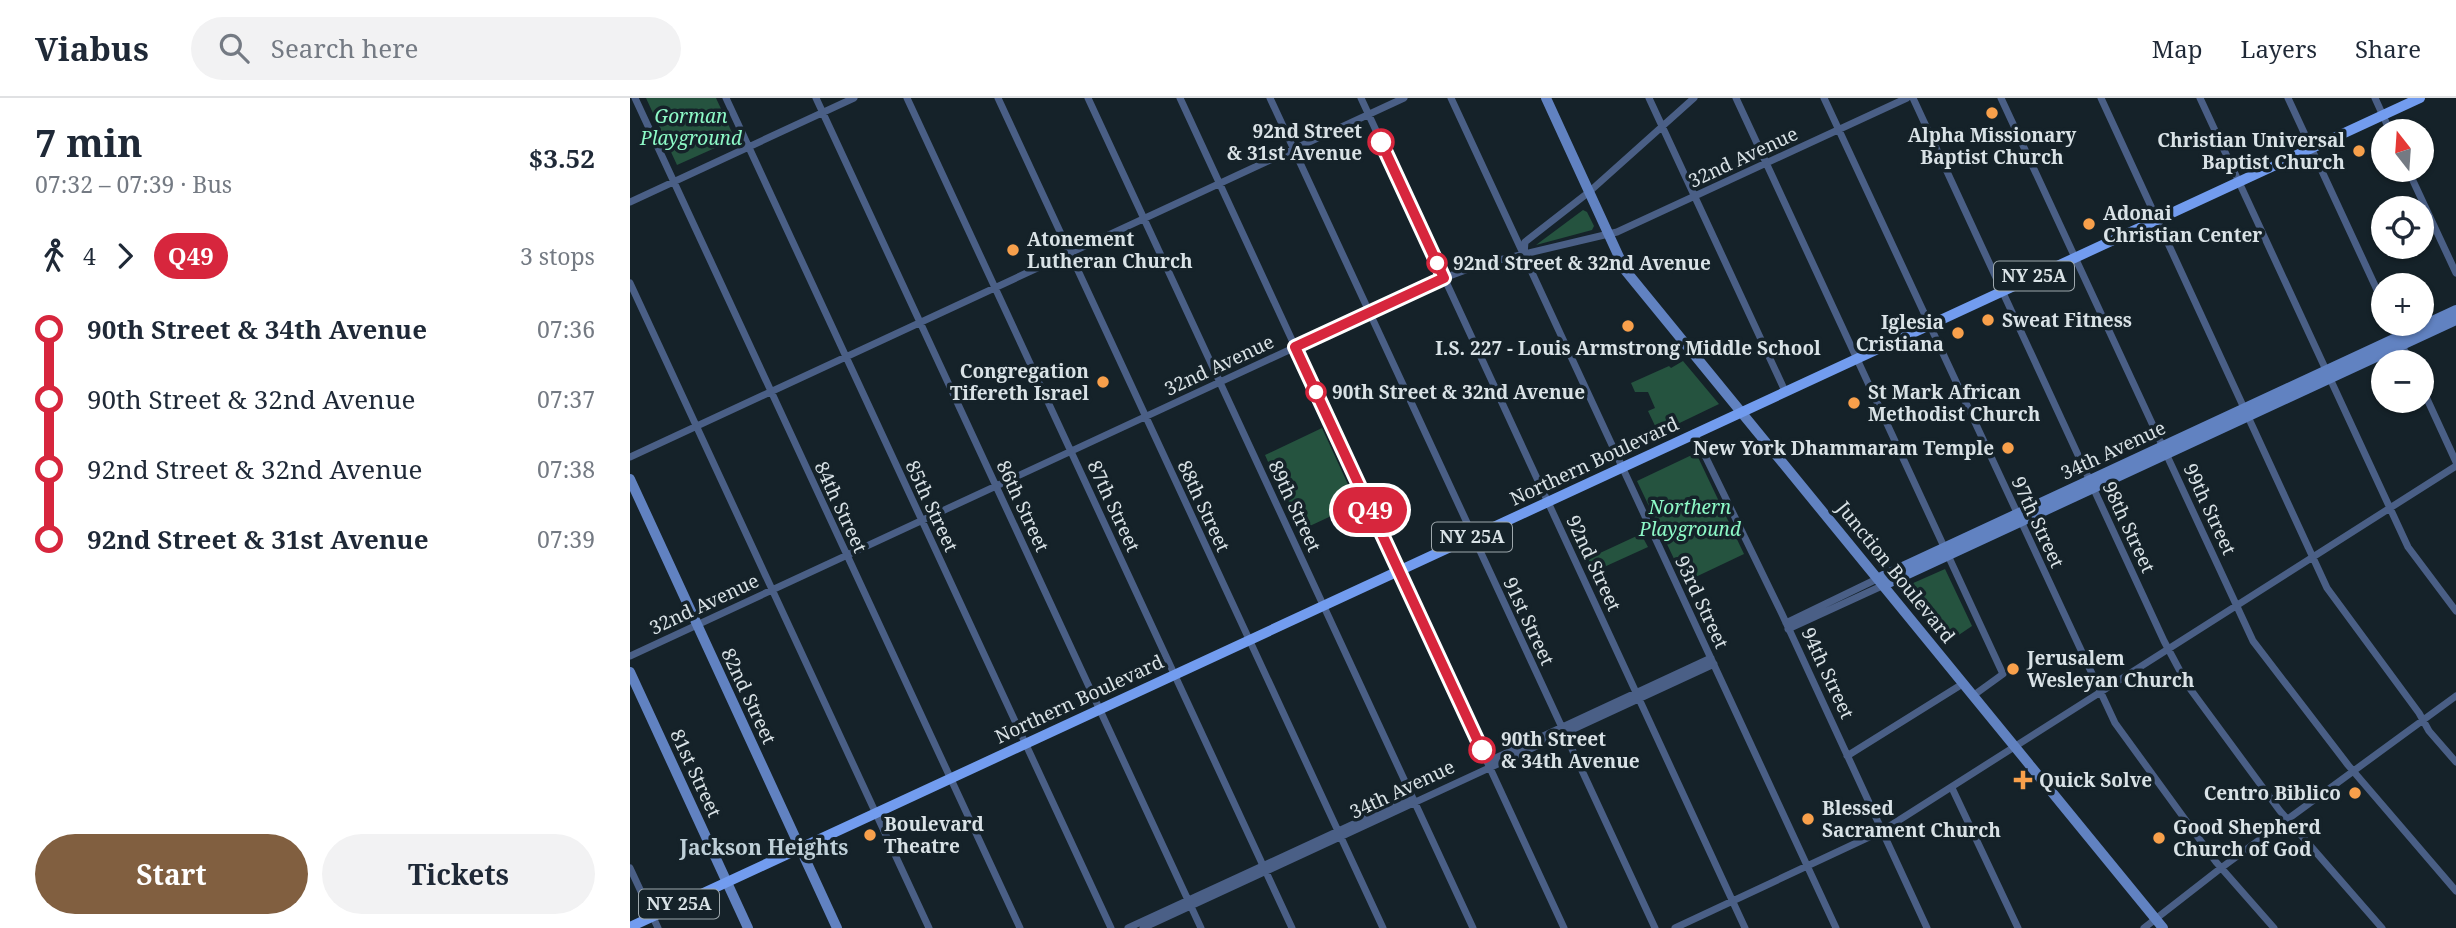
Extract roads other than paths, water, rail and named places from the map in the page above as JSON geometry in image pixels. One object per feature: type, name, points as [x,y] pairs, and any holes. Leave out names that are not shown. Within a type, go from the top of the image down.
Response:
[{"type":"main road","name":"Northern Boulevard","points":[[630,927],[2420,98]]},
{"type":"street","name":"84th Street","points":[[635,98],[1020,928]]},
{"type":"street","name":"85th Street","points":[[726,98],[1111,928]]},
{"type":"street","name":"86th Street","points":[[816,98],[1201,928]]},
{"type":"street","points":[[630,202],[854,98]]},
{"type":"street","name":"87th Street","points":[[907,98],[1292,928]]},
{"type":"street","name":"88th Street","points":[[998,98],[1383,928]]},
{"type":"street","name":"89th Street","points":[[1088,98],[1473,928]]},
{"type":"street","points":[[1180,98],[1564,928]]},
{"type":"street","name":"91st Street","points":[[1270,98],[1655,928]]},
{"type":"street","name":"92nd Street","points":[[1361,98],[1745,928]]},
{"type":"street","points":[[630,457],[1404,98]]},
{"type":"street","name":"93rd Street","points":[[1451,98],[1836,928]]},
{"type":"street","points":[[1546,98],[1608,234]]},
{"type":"street","points":[[1649,98],[1785,391]]},
{"type":"street","points":[[1524,254],[1525,242],[1589,192],[1694,98]]},
{"type":"street","points":[[1736,98],[2003,674],[1974,695]]},
{"type":"street","name":"97th Street","points":[[1824,98],[2115,723],[2221,868],[2274,928]]},
{"type":"street","name":"32nd Avenue","points":[[630,656],[1444,278],[1476,266],[1608,234],[1647,219],[1907,98]]},
{"type":"street","name":"98th Street","points":[[1913,98],[2168,649],[2188,686],[2288,820],[2382,928]]},
{"type":"street","name":"99th Street","points":[[2001,98],[2253,641],[2353,771],[2456,891]]},
{"type":"street","points":[[2101,98],[2327,588],[2422,720],[2456,762]]},
{"type":"street","points":[[2200,98],[2408,547],[2456,611]]},
{"type":"street","points":[[2288,98],[2371,277]]},
{"type":"street","points":[[2375,98],[2385,119]]},
{"type":"street","points":[[2414,182],[2456,273]]},
{"type":"street","name":"Junction Boulevard","points":[[1608,234],[1625,270],[1882,581],[2163,928]]},
{"type":"street","points":[[630,284],[929,928]]},
{"type":"street","name":"34th Avenue","points":[[2400,341],[2456,310]]},
{"type":"street","name":"34th Avenue","points":[[1787,626],[2400,341],[2456,320]]},
{"type":"street","points":[[2398,336],[2404,350]]},
{"type":"street","points":[[1675,928],[1882,831],[2390,508],[2456,463],[2434,413]]},
{"type":"street","name":"94th Street","points":[[1694,433],[1927,928]]},
{"type":"street","name":"82nd Street","points":[[630,479],[837,928]]},
{"type":"street","name":"34th Avenue","points":[[1143,928],[1190,903],[1712,661]]},
{"type":"street","name":"81st Street","points":[[630,672],[748,928]]},
{"type":"street","points":[[1847,756],[1964,683]]},
{"type":"street","points":[[2144,928],[2221,868],[2456,696]]},
{"type":"street","points":[[1952,788],[2018,928]]},
{"type":"street","points":[[630,868],[658,928]]},
{"type":"street","name":"34th Avenue","points":[[1128,928],[1190,903]]},
{"type":"place","name":"Alpha Missionary Baptist Church","points":[[1992,113]]},
{"type":"place","name":"92nd Street & 31st Avenue","points":[[1381,142]]},
{"type":"place","name":"Christian Universal Baptist Church","points":[[2359,151]]},
{"type":"place","name":"Adonai Christian Center","points":[[2089,224]]},
{"type":"place","name":"Atonement Lutheran Church","points":[[1013,250]]},
{"type":"place","name":"92nd Street & 32nd Avenue","points":[[1437,263]]},
{"type":"place","name":"Sweat Fitness","points":[[1988,320]]},
{"type":"place","name":"I.S. 227 - Louis Armstrong Middle School","points":[[1628,326]]},
{"type":"place","name":"Iglesia Cristiana","points":[[1958,333]]},
{"type":"place","name":"Congregation Tifereth Israel","points":[[1103,382]]},
{"type":"place","name":"90th Street & 32nd Avenue","points":[[1316,392]]},
{"type":"place","name":"St Mark African Methodist Church","points":[[1854,403]]},
{"type":"place","name":"New York Dhammaram Temple","points":[[2008,448]]},
{"type":"place","name":"Jerusalem Wesleyan Church","points":[[2013,669]]},
{"type":"place","name":"90th Street & 34th Avenue","points":[[1482,750]]},
{"type":"place","name":"Quick Solve","points":[[2023,780]]},
{"type":"place","name":"Centro Biblico","points":[[2355,793]]},
{"type":"place","name":"Blessed Sacrament Church","points":[[1808,819]]},
{"type":"place","name":"Boulevard Theatre","points":[[870,835]]},
{"type":"place","name":"Good Shepherd Church of God","points":[[2159,838]]},
{"type":"district","name":"Jackson Heights","points":[[764,848]]},
{"type":"park label","name":"Gorman Playground","points":[[691,127]]},
{"type":"park label","name":"Northern Playground","points":[[1690,518]]}]
